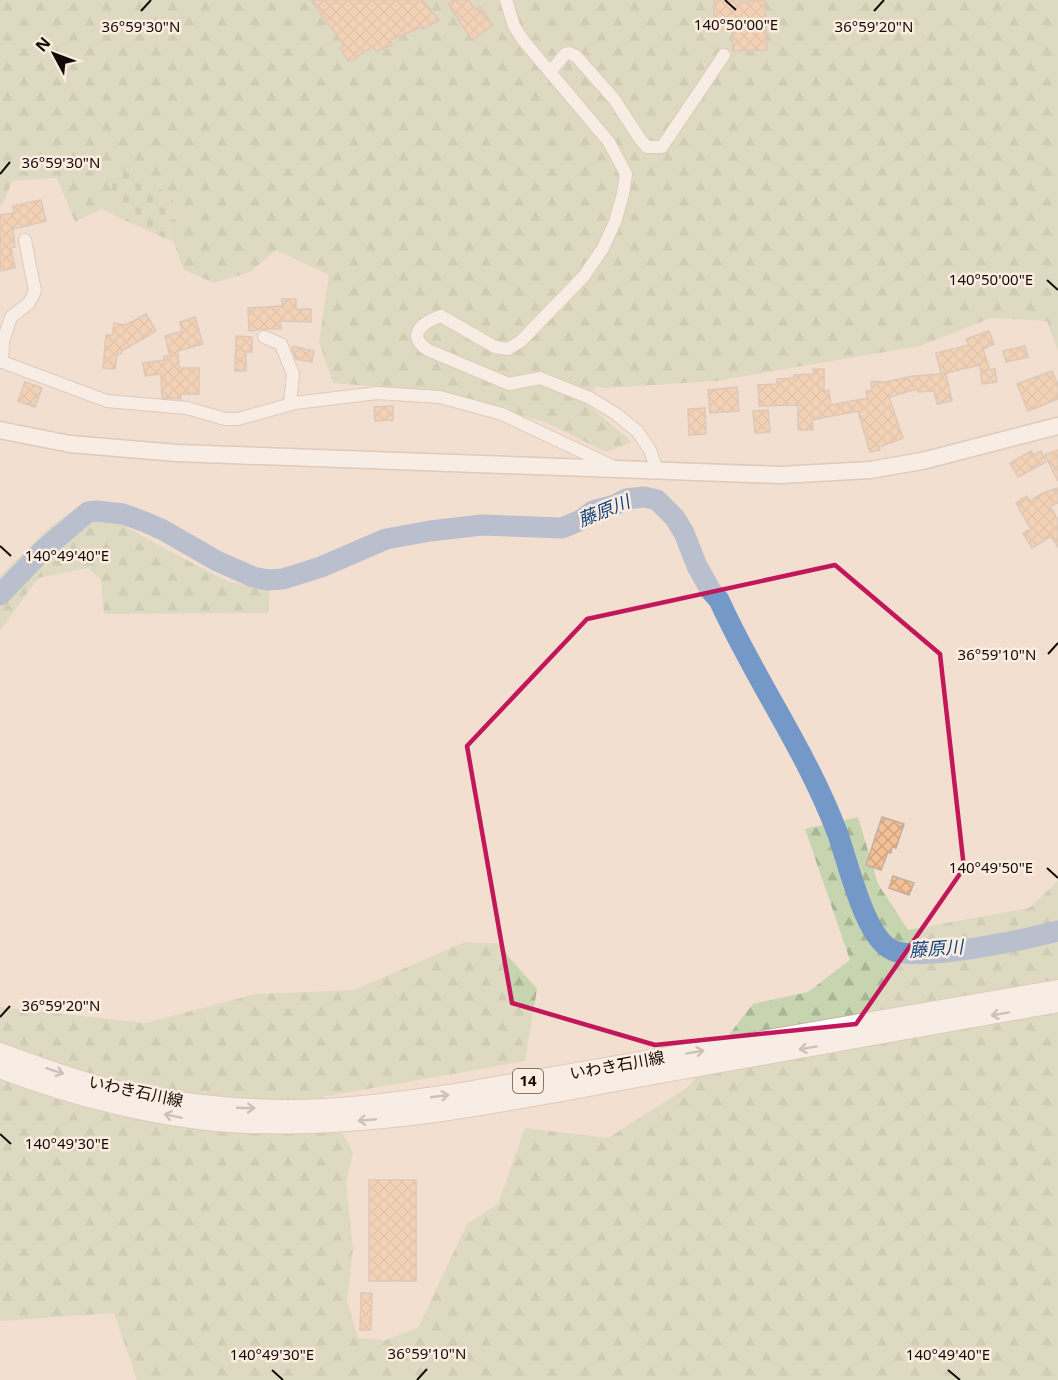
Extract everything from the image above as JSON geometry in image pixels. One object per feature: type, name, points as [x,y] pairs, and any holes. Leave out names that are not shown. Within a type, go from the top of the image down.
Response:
[{"type":"main road","name":"いわき石川線","points":[[0,1052],[107,1087],[166,1099],[225,1107],[326,1108],[449,1094],[1058,989]]},
{"type":"main road","name":"いわき石川線","points":[[0,1070],[66,1091],[186,1119],[281,1124],[331,1123],[388,1118],[515,1100],[1058,1004]]},
{"type":"street","points":[[506,0],[514,26],[523,40],[609,142],[626,174],[623,194],[615,222],[603,248],[584,276],[521,341],[507,349],[495,346],[441,316],[429,320],[419,328],[416,337],[419,345],[428,350],[509,384],[540,378],[590,398],[616,414],[637,431],[650,450],[657,470]]},
{"type":"street","points":[[551,71],[565,54],[576,56],[614,99],[640,139],[647,147],[656,148],[662,147],[724,55]]},
{"type":"street","points":[[25,240],[35,291],[29,303],[11,317],[3,341],[1,361],[106,401],[187,408],[225,419],[238,419],[290,404],[377,393],[440,398],[502,414],[614,468]]},
{"type":"street","points":[[264,337],[281,344],[293,374],[290,404]]},
{"type":"street","points":[[0,430],[70,444],[147,451],[781,475],[870,470],[922,461],[1058,426]]},
{"type":"highlighted area","points":[[835,565],[940,654],[964,868],[856,1024],[655,1045],[512,1003],[467,746],[587,619]]},
{"type":"green space","points":[[0,0],[1058,0],[1058,351],[1047,321],[991,318],[920,346],[716,381],[605,388],[595,386],[587,404],[632,442],[606,452],[547,423],[444,392],[333,383],[319,342],[329,275],[276,250],[250,272],[214,283],[184,270],[167,225],[185,217],[166,192],[111,194],[120,218],[101,209],[75,222],[57,178],[12,181],[2,206],[0,206]]},
{"type":"green space","points":[[115,166],[166,192],[185,217],[167,225],[173,242],[120,218],[111,194]]},
{"type":"green space","points":[[84,503],[229,582],[270,589],[268,613],[104,614],[101,580],[88,568],[38,578],[0,631],[0,576],[51,526]]},
{"type":"green space","points":[[858,817],[878,884],[908,930],[1029,908],[1058,881],[1058,1380],[137,1380],[114,1313],[0,1321],[0,1007],[146,1023],[256,994],[354,990],[465,942],[502,944],[508,956],[537,989],[525,1061],[322,1097],[353,1152],[346,1183],[353,1249],[347,1301],[358,1338],[385,1340],[418,1328],[467,1224],[498,1204],[525,1128],[608,1138],[688,1087],[753,1004],[808,992],[850,960],[805,829]]},
{"type":"building","points":[[311,0],[423,0],[439,20],[423,29],[422,27],[390,40],[392,45],[376,52],[373,46],[349,62],[340,48],[344,45]]},
{"type":"building","points":[[454,0],[469,0],[475,10],[480,7],[493,25],[472,40],[448,4]]},
{"type":"building","points":[[714,0],[740,0],[740,2],[765,0],[767,50],[733,51],[732,30],[714,29]]},
{"type":"building","points":[[41,200],[46,221],[13,229],[15,247],[11,248],[15,268],[0,271],[0,215],[14,213],[13,206]]},
{"type":"building","points":[[282,299],[296,299],[296,309],[311,309],[311,322],[280,321],[281,329],[249,331],[248,308],[282,306]]},
{"type":"building","points":[[146,314],[156,331],[117,355],[115,369],[103,368],[106,335],[112,335],[114,323],[126,325]]},
{"type":"building","points":[[195,317],[203,344],[178,351],[179,368],[199,368],[199,394],[181,394],[181,399],[162,398],[161,374],[145,376],[143,363],[164,360],[164,356],[170,356],[165,336],[182,331],[180,322]]},
{"type":"building","points":[[989,331],[994,344],[983,349],[990,370],[995,369],[997,382],[982,384],[980,365],[941,374],[936,353],[969,345],[966,339]]},
{"type":"building","points":[[236,336],[252,337],[252,352],[246,352],[246,371],[235,371]]},
{"type":"building","points":[[293,346],[314,351],[312,362],[296,359],[292,350]]},
{"type":"building","points":[[1025,346],[1028,357],[1006,362],[1003,351]]},
{"type":"building","points":[[813,369],[824,369],[824,391],[829,390],[831,405],[868,398],[866,391],[872,390],[871,382],[880,381],[880,383],[913,376],[946,374],[952,401],[937,404],[934,391],[918,392],[917,389],[889,397],[903,438],[879,447],[880,450],[870,452],[858,411],[812,420],[813,430],[798,430],[798,405],[759,406],[758,385],[777,384],[777,379],[794,378],[794,375],[814,374]]},
{"type":"building","points":[[1052,371],[1058,385],[1058,399],[1028,411],[1017,384]]},
{"type":"building","points":[[25,382],[42,388],[35,407],[18,401]]},
{"type":"building","points":[[737,387],[739,411],[710,413],[708,390]]},
{"type":"building","points":[[393,406],[393,420],[375,421],[374,407]]},
{"type":"building","points":[[705,408],[706,434],[689,435],[688,409]]},
{"type":"building","points":[[768,410],[770,432],[755,433],[753,411]]},
{"type":"building","points":[[1058,450],[1058,481],[1045,455]]},
{"type":"building","points":[[1031,451],[1034,455],[1041,451],[1046,462],[1018,477],[1010,463]]},
{"type":"building","points":[[1058,488],[1058,503],[1050,506],[1058,520],[1058,547],[1051,536],[1032,548],[1023,533],[1031,529],[1016,503],[1027,496],[1030,501]]},
{"type":"building","points":[[882,817],[904,824],[896,848],[892,847],[891,853],[888,852],[881,870],[866,865]]},
{"type":"building","points":[[893,876],[914,883],[909,895],[889,888]]},
{"type":"building","points":[[369,1180],[416,1180],[416,1281],[369,1281]]},
{"type":"building","points":[[361,1293],[372,1293],[371,1330],[360,1330]]},
{"type":"waterway","name":"藤原川","points":[[0,595],[43,550],[88,512],[123,514],[145,522],[217,561],[253,577],[268,580],[283,579],[321,567],[386,539],[482,525],[562,528],[581,520],[593,511],[615,505],[626,499],[644,497],[657,500],[675,518],[684,533],[697,566],[711,591],[719,600],[733,630],[811,772],[837,832],[865,915],[882,942],[892,950],[925,954],[973,948],[1058,931]]}]
